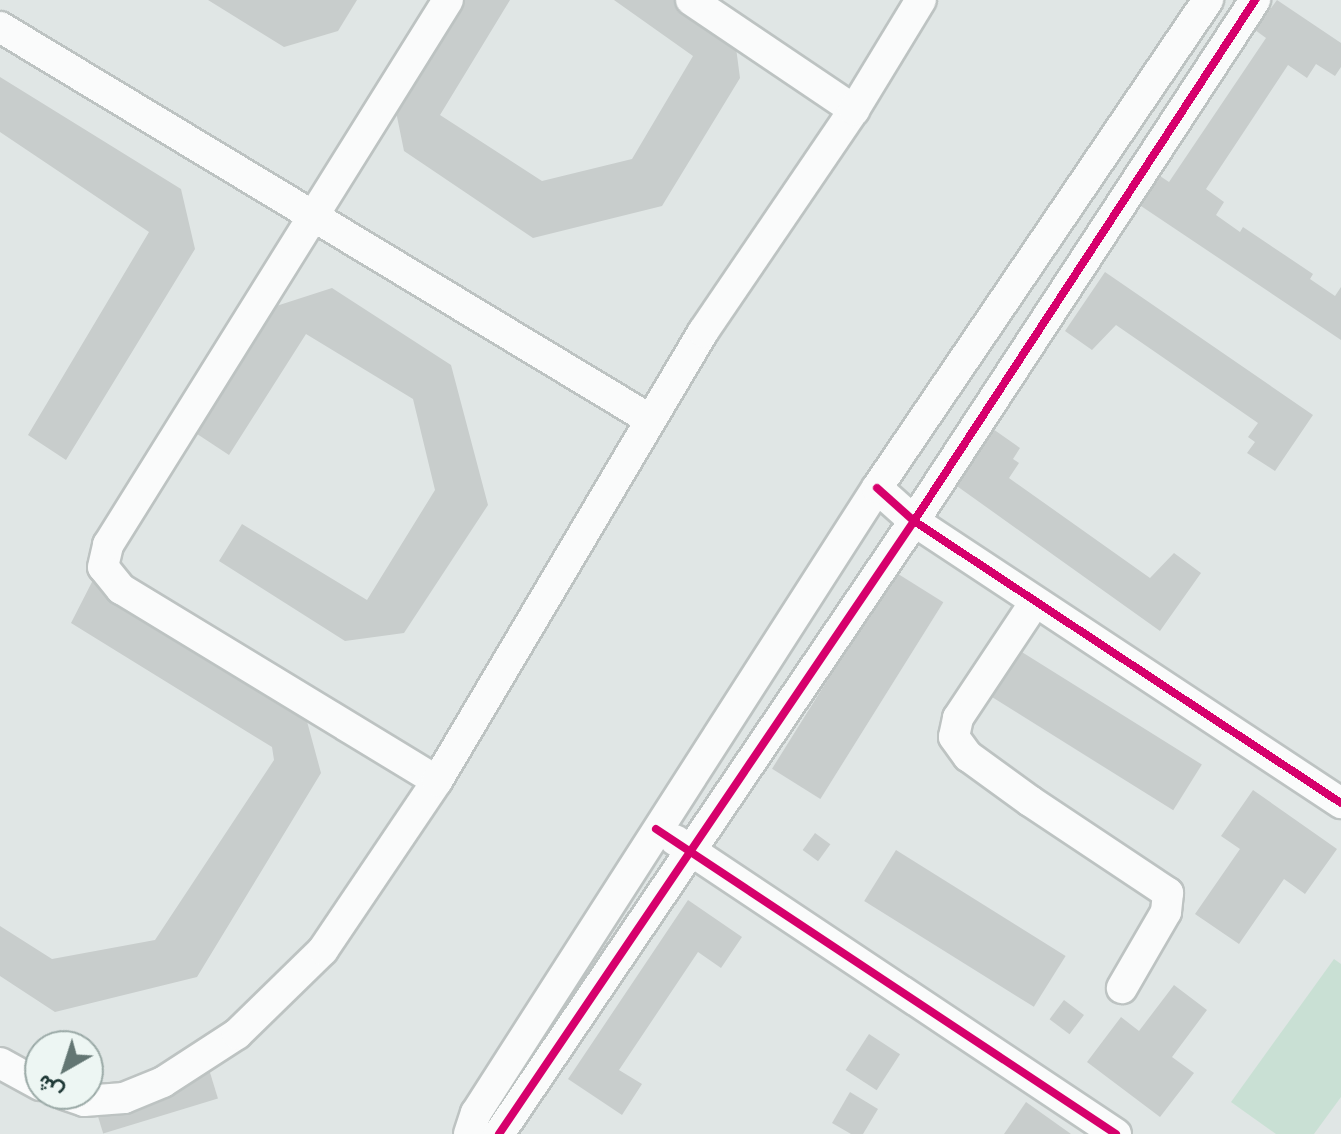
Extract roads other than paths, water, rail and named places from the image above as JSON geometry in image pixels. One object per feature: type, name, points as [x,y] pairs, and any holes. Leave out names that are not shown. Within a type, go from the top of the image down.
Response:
[{"type":"street","points":[[437,781],[121,589],[103,567],[108,545],[310,216],[448,0]]},
{"type":"street","points":[[691,0],[854,110]]},
{"type":"street","points":[[104,1100],[124,1098],[163,1082],[237,1034],[323,950],[437,781],[703,332],[854,110],[921,0]]},
{"type":"street","points":[[469,1134],[476,1113],[877,488],[1208,0]]},
{"type":"street","points":[[499,1134],[914,521],[1255,0]]},
{"type":"street","points":[[0,27],[651,420]]},
{"type":"street","points":[[981,334],[1018,359]]},
{"type":"street","points":[[877,488],[914,521],[1341,803]]},
{"type":"street","points":[[1035,602],[958,718],[954,737],[968,756],[1168,893],[1166,912],[1122,988]]},
{"type":"street","points":[[656,829],[1116,1134]]},
{"type":"street","points":[[0,1063],[24,1076]]}]
